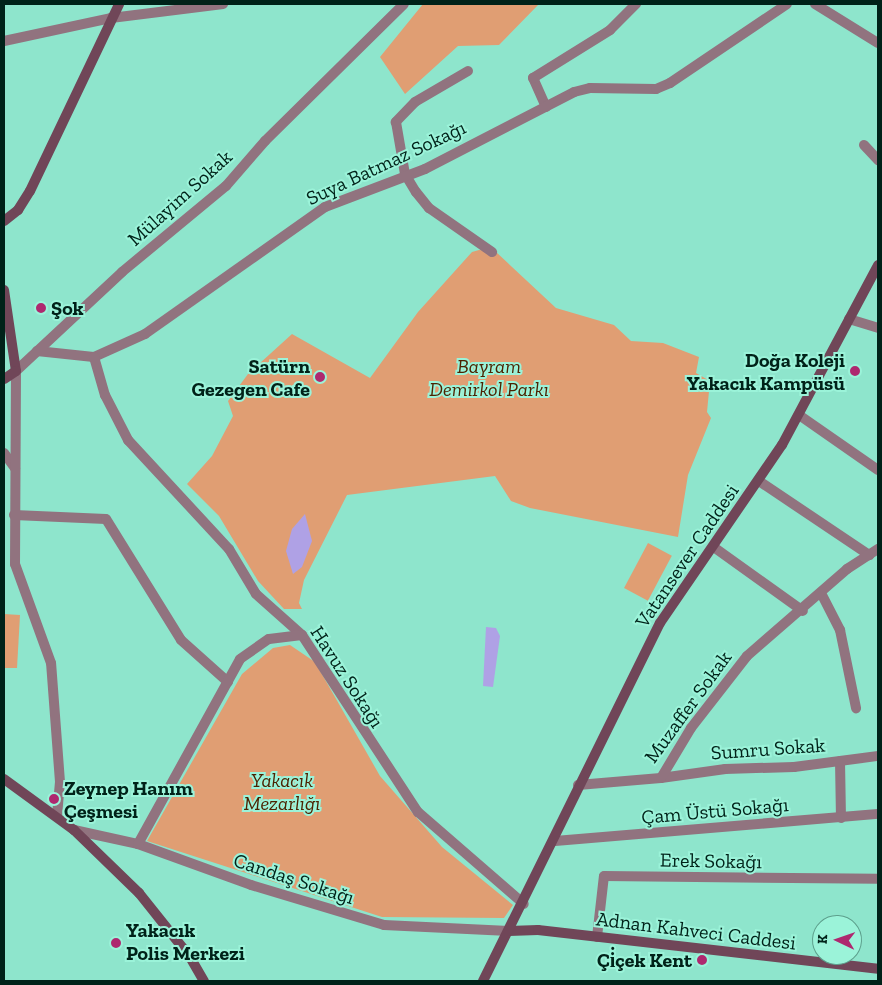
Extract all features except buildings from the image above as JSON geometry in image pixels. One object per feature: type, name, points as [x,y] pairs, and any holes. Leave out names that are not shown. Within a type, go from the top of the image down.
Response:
[{"type":"main road","points":[[4,221],[18,210],[30,191],[119,4]]},
{"type":"main road","name":"Vatansever Caddesi","points":[[483,981],[524,904],[555,841],[578,785],[660,623],[715,548],[759,481],[799,415],[878,265]]},
{"type":"main road","points":[[4,290],[16,372],[4,380]]},
{"type":"main road","points":[[4,779],[74,830],[139,893],[204,981]]},
{"type":"main road","name":"Adnan Kahveci Caddesi","points":[[509,931],[597,937],[878,969]]},
{"type":"street","points":[[4,41],[111,18],[223,4]]},
{"type":"street","name":"Mülayim Sokak","points":[[16,372],[37,351],[61,334],[122,272],[226,186],[265,141],[404,4]]},
{"type":"street","points":[[546,107],[533,78],[610,30],[636,4]]},
{"type":"street","name":"Suya Batmaz Sokağı","points":[[94,357],[145,334],[325,207],[404,174],[425,168],[546,107],[590,88],[656,88],[670,83],[787,4]]},
{"type":"street","points":[[815,4],[878,43]]},
{"type":"street","points":[[468,70],[415,102],[396,122],[404,174],[429,208],[492,252]]},
{"type":"street","points":[[864,146],[878,160]]},
{"type":"street","points":[[849,319],[878,328]]},
{"type":"street","points":[[37,351],[94,357]]},
{"type":"street","name":"Havuz Sokağı","points":[[94,357],[105,396],[128,440],[229,549],[256,594],[302,635],[418,812],[524,904]]},
{"type":"street","points":[[16,372],[15,564],[51,663],[60,782],[57,816]]},
{"type":"street","points":[[799,415],[878,470]]},
{"type":"street","points":[[4,453],[15,468]]},
{"type":"street","points":[[759,481],[869,555]]},
{"type":"street","points":[[14,515],[106,520],[181,640],[228,682]]},
{"type":"street","points":[[715,548],[803,611]]},
{"type":"street","name":"Muzaffer Sokak","points":[[578,785],[661,778],[692,728],[747,656],[803,611],[821,593],[878,549]]},
{"type":"street","points":[[821,593],[840,630],[856,708]]},
{"type":"street","points":[[138,844],[240,659],[269,639],[302,635]]},
{"type":"street","name":"Sumru Sokak","points":[[661,778],[725,768],[840,761],[878,756]]},
{"type":"street","points":[[840,761],[841,818]]},
{"type":"street","name":"Çam Üstü Sokağı","points":[[555,841],[878,814]]},
{"type":"street","name":"Candaş Sokağı","points":[[74,830],[138,844],[251,885],[384,925],[509,931]]},
{"type":"street","name":"Erek Sokağı","points":[[597,937],[604,876],[878,879]]},
{"type":"green space","points":[[423,4],[539,4],[499,45],[458,46],[405,94],[380,57]]},
{"type":"green space","name":"Bayram Demirkol Parkı","points":[[479,250],[495,251],[556,308],[614,325],[631,341],[663,343],[699,357],[696,373],[710,381],[707,412],[711,418],[688,475],[678,537],[530,508],[511,501],[495,476],[347,495],[304,580],[299,603],[302,609],[284,609],[258,581],[219,516],[187,484],[212,456],[233,416],[228,401],[248,374],[292,334],[370,378],[418,312],[472,252]]},
{"type":"green space","points":[[648,543],[672,556],[648,601],[624,588]]},
{"type":"green space","points":[[4,614],[20,615],[17,668],[4,668]]},
{"type":"green space","name":"Yakacık Mezarlığı","points":[[290,645],[315,662],[380,776],[442,847],[513,905],[504,918],[382,917],[147,841],[242,674],[273,648]]},
{"type":"shaded area","points":[[305,514],[312,541],[302,567],[293,574],[286,551],[292,529]]},
{"type":"shaded area","points":[[486,627],[496,628],[500,636],[493,687],[483,686]]},
{"type":"place","name":"Şok","points":[[41,308]]},
{"type":"place","name":"Doğa Koleji Yakacık Kampüsü","points":[[855,371]]},
{"type":"place","name":"Satürn Gezegen Cafe","points":[[320,377]]},
{"type":"place","name":"Zeynep Hanım Çeşmesi","points":[[54,799]]},
{"type":"place","name":"Yakacık Polis Merkezi","points":[[116,943]]},
{"type":"place","name":"Çi̇çek Kent","points":[[702,960]]}]
